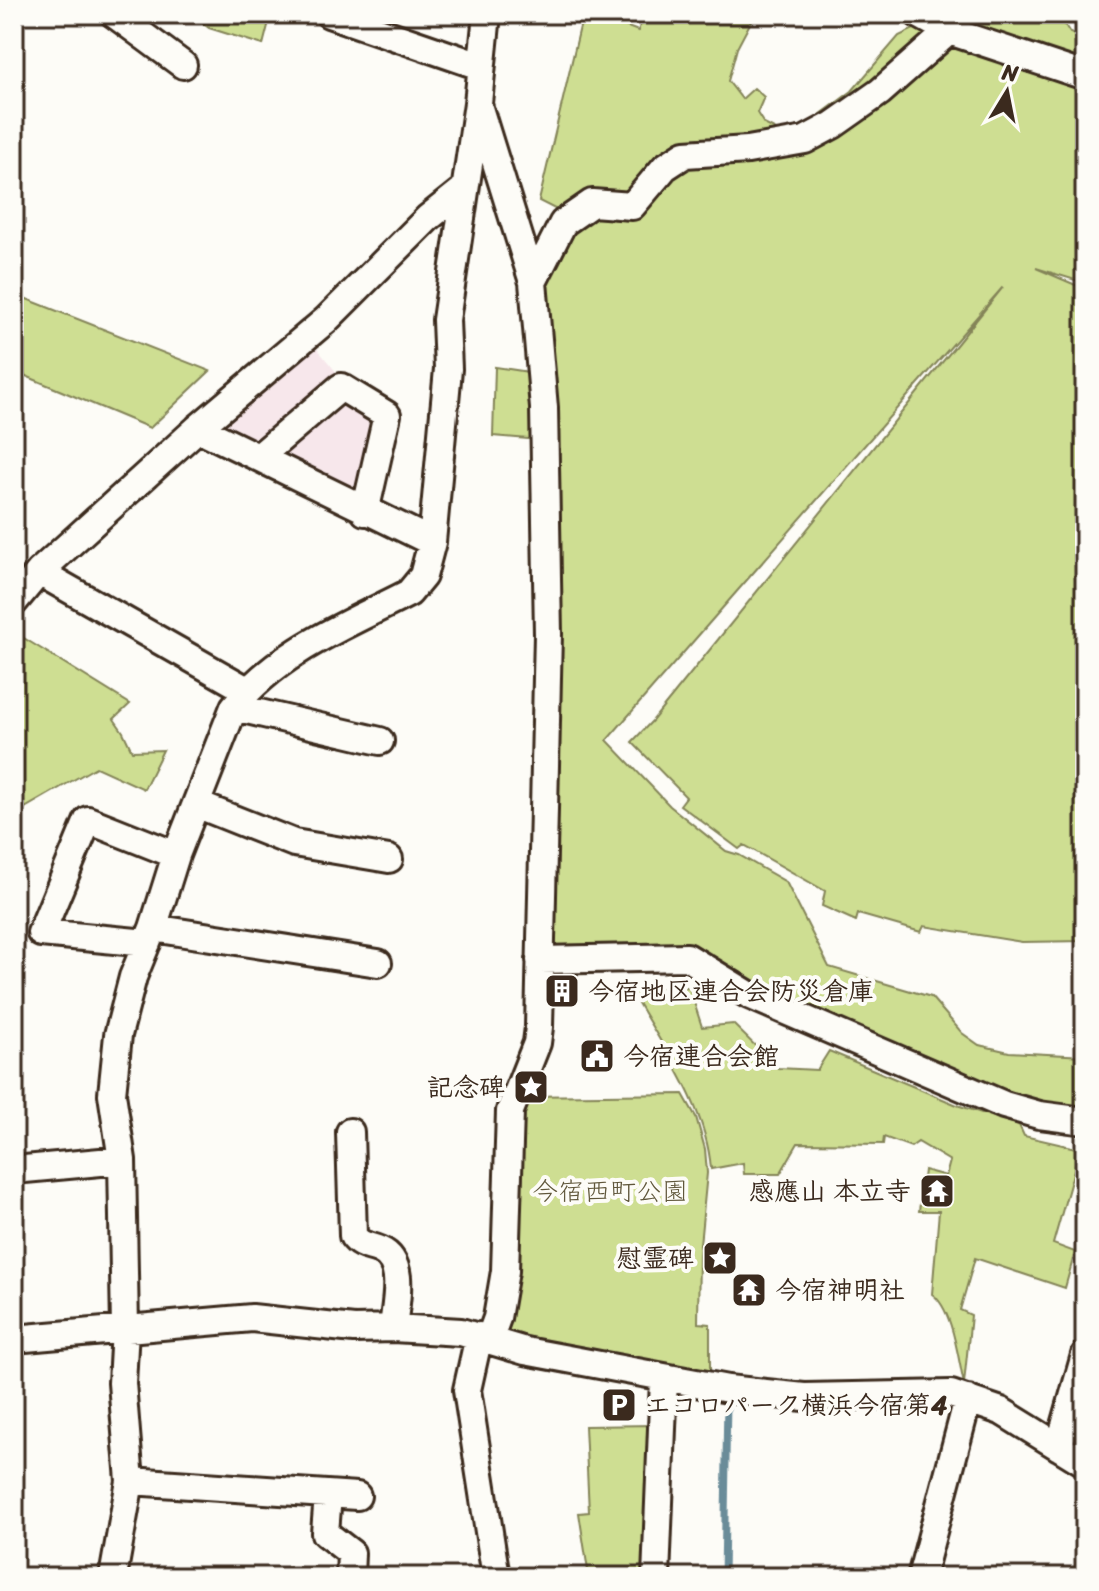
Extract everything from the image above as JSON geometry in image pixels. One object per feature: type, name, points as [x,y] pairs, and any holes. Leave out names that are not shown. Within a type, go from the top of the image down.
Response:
[{"type":"street","points":[[114,14],[183,65]]},
{"type":"street","points":[[329,14],[480,66]]},
{"type":"street","points":[[113,1577],[130,1481],[122,1383],[125,1329],[122,1160],[112,1094],[118,1035],[133,977],[176,855],[240,698],[275,664],[409,593],[423,576],[432,542],[448,369],[446,320],[478,103],[487,14]]},
{"type":"street","points":[[918,14],[949,31],[1085,76]]},
{"type":"street","points":[[533,282],[563,223],[592,203],[632,206],[665,167],[685,154],[748,150],[805,140],[833,125],[880,92],[949,31]]},
{"type":"street","points":[[478,103],[533,282],[544,408],[548,634],[537,1043],[510,1111],[505,1271],[499,1309],[484,1338],[467,1390],[496,1577]]},
{"type":"street","points":[[14,602],[39,572],[198,428],[326,320],[428,218],[463,190]]},
{"type":"street","points":[[260,456],[341,387],[387,415],[365,512]]},
{"type":"street","points":[[198,428],[432,542]]},
{"type":"street","points":[[39,572],[240,698],[380,741]]},
{"type":"street","points":[[196,804],[294,843],[389,859]]},
{"type":"street","points":[[176,855],[88,820],[41,933],[150,935],[378,963]]},
{"type":"street","points":[[540,960],[687,957],[749,995],[1004,1105],[1039,1115],[1085,1121]]},
{"type":"street","points":[[350,1132],[353,1236],[359,1244],[381,1250],[389,1256],[397,1269],[393,1328]]},
{"type":"street","points":[[14,1170],[122,1160]]},
{"type":"street","points":[[14,1339],[252,1318],[354,1329],[461,1332],[525,1351],[728,1389],[804,1397],[951,1394],[1001,1411],[1085,1463]]},
{"type":"street","points":[[1059,1447],[1085,1355]]},
{"type":"street","points":[[656,1577],[664,1379]]},
{"type":"street","points":[[921,1577],[968,1399]]},
{"type":"street","points":[[130,1481],[357,1496]]},
{"type":"street","points":[[328,1495],[325,1533],[351,1553],[350,1577]]},
{"type":"shaded area","points":[[314,345],[342,379],[261,442],[224,426],[222,419]]},
{"type":"shaded area","points":[[340,399],[379,419],[358,497],[276,452]]},
{"type":"green space","points":[[191,14],[271,14],[263,45],[209,28]]},
{"type":"green space","points":[[583,14],[622,14],[625,26],[638,31],[644,14],[755,14],[737,48],[728,81],[742,99],[754,88],[764,97],[757,113],[764,124],[790,137],[852,91],[899,36],[945,14],[1058,14],[1070,33],[1085,39],[1085,283],[1036,268],[1085,289],[1085,941],[1022,942],[924,926],[921,932],[858,914],[856,921],[822,906],[825,891],[744,845],[739,849],[680,805],[686,797],[632,742],[1003,287],[607,740],[670,806],[726,851],[739,855],[786,882],[829,967],[931,997],[962,1033],[979,1045],[1009,1052],[1085,1056],[1085,1109],[1017,1103],[996,1086],[750,988],[689,950],[557,946],[549,940],[540,440],[493,436],[495,367],[529,372],[555,209],[539,201]]},
{"type":"green space","points":[[14,294],[210,371],[150,428],[14,371]]},
{"type":"green space","points":[[14,632],[130,704],[114,719],[132,751],[163,750],[144,789],[96,767],[25,808],[14,830]]},
{"type":"green space","points":[[689,987],[702,1027],[733,1024],[778,1068],[817,1070],[829,1051],[957,1105],[1019,1125],[1024,1136],[1080,1149],[1053,1244],[1075,1252],[1065,1288],[975,1258],[960,1310],[971,1315],[964,1384],[950,1322],[932,1294],[939,1211],[919,1211],[924,1170],[946,1176],[950,1161],[918,1142],[911,1147],[884,1137],[883,1144],[798,1143],[780,1174],[744,1174],[743,1163],[711,1169],[701,1121],[691,1098],[630,989]]},
{"type":"green space","name":"今宿西町公園","points":[[683,1094],[696,1117],[705,1149],[707,1173],[699,1255],[698,1323],[710,1324],[710,1379],[503,1338],[523,1096]]},
{"type":"green space","points":[[654,1425],[651,1577],[589,1577],[579,1513],[589,1512],[585,1426]]},
{"type":"waterway","points":[[724,1577],[727,1401],[736,1401]]},
{"type":"place","name":"今宿地区連合会防災倉庫","points":[[562,991]]},
{"type":"place","name":"今宿連合会館","points":[[597,1056]]},
{"type":"place","name":"記念碑","points":[[531,1087]]},
{"type":"place","name":"感應山 本立寺","points":[[937,1191]]},
{"type":"place","name":"慰霊碑","points":[[720,1258]]},
{"type":"place","name":"今宿神明社","points":[[749,1290]]},
{"type":"place","name":"エコロパーク横浜今宿第4","points":[[619,1405]]}]
